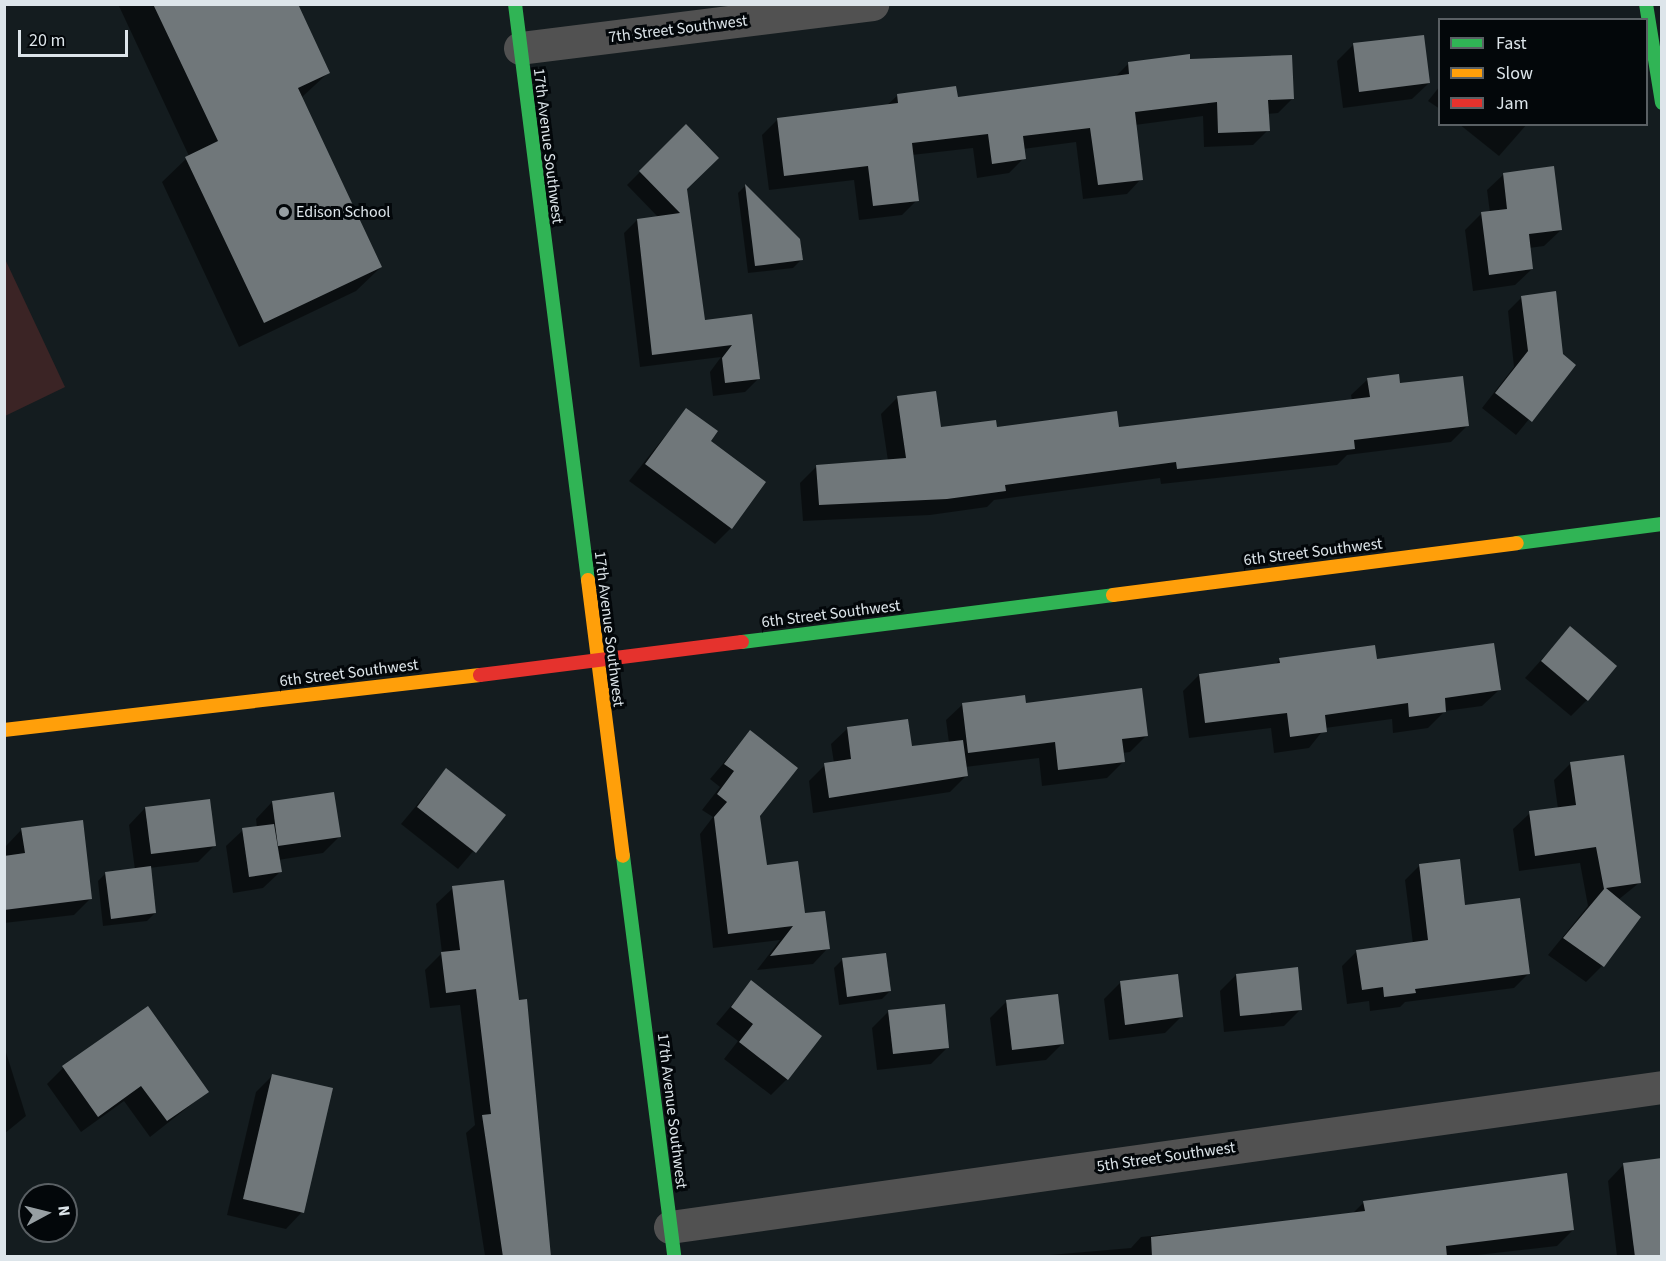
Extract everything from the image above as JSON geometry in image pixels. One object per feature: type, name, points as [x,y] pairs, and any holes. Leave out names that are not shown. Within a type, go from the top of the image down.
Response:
[{"type":"street","name":"17th Avenue Southwest","points":[[515,4],[672,1242]]},
{"type":"street","name":"7th Street Southwest","points":[[520,48],[872,4]]},
{"type":"street","points":[[1646,4],[1662,102]]},
{"type":"street","name":"6th Street Southwest","points":[[4,730],[597,661],[1662,524]]},
{"type":"street","name":"5th Street Southwest","points":[[672,1242],[1662,1087]]},
{"type":"shaded area","points":[[4,257],[65,387],[5,416],[4,416]]},
{"type":"building","name":"Edison School","points":[[153,4],[298,4],[330,73],[298,88],[382,267],[264,323],[185,157],[218,141]]},
{"type":"building","points":[[1424,35],[1430,83],[1359,92],[1353,43]]},
{"type":"building","points":[[1190,54],[1190,59],[1292,55],[1294,99],[1268,100],[1270,131],[1218,133],[1217,102],[1135,112],[1143,180],[1098,185],[1090,128],[1023,136],[1026,159],[992,164],[988,134],[912,143],[919,201],[873,206],[868,166],[784,176],[777,118],[898,103],[897,94],[956,86],[958,97],[1129,74],[1128,62]]},
{"type":"building","points":[[686,124],[719,158],[687,189],[705,320],[752,314],[760,379],[725,383],[722,358],[732,345],[652,355],[637,219],[680,213],[639,171]]},
{"type":"building","points":[[1554,166],[1562,230],[1529,234],[1533,269],[1489,275],[1481,212],[1507,209],[1503,173]]},
{"type":"building","points":[[745,184],[800,239],[803,260],[755,266]]},
{"type":"building","points":[[1556,291],[1563,354],[1576,365],[1532,422],[1495,393],[1528,351],[1521,296]]},
{"type":"building","points":[[1399,374],[1400,383],[1463,376],[1469,426],[1354,440],[1355,449],[1177,469],[1176,462],[1005,485],[1006,491],[947,499],[819,505],[816,465],[906,458],[897,396],[936,391],[941,427],[996,420],[997,427],[1117,411],[1119,427],[1370,397],[1367,378]]},
{"type":"building","points":[[686,408],[718,431],[711,441],[766,482],[732,529],[645,464]]},
{"type":"building","points":[[1570,626],[1617,666],[1588,701],[1541,661]]},
{"type":"building","points":[[1494,643],[1501,690],[1445,698],[1446,712],[1409,717],[1408,703],[1325,715],[1327,732],[1290,737],[1287,713],[1205,723],[1199,674],[1280,663],[1279,658],[1375,645],[1377,659]]},
{"type":"building","points":[[1142,688],[1148,736],[1122,739],[1125,762],[1058,770],[1055,742],[968,753],[962,703],[1025,695],[1026,703]]},
{"type":"building","points":[[908,719],[912,746],[963,740],[968,776],[829,798],[824,763],[851,759],[847,727]]},
{"type":"building","points":[[750,730],[798,768],[760,816],[767,865],[798,861],[805,913],[825,911],[830,949],[770,956],[793,926],[728,934],[714,817],[727,802],[717,794],[734,771],[724,764]]},
{"type":"building","points":[[1624,755],[1641,883],[1606,888],[1641,917],[1604,967],[1563,938],[1604,889],[1596,847],[1535,856],[1529,811],[1576,805],[1570,762]]},
{"type":"building","points":[[446,768],[506,815],[476,853],[417,807]]},
{"type":"building","points":[[334,792],[341,837],[278,846],[272,801]]},
{"type":"building","points":[[210,799],[216,846],[151,854],[145,807]]},
{"type":"building","points":[[83,820],[92,899],[4,910],[4,856],[25,853],[21,828]]},
{"type":"building","points":[[274,824],[282,872],[249,877],[242,828]]},
{"type":"building","points":[[1460,859],[1465,905],[1520,898],[1530,974],[1415,989],[1416,993],[1384,997],[1383,987],[1362,990],[1356,950],[1428,940],[1419,864]]},
{"type":"building","points":[[151,866],[156,913],[111,919],[105,872]]},
{"type":"building","points":[[504,880],[519,1000],[527,999],[551,1257],[503,1257],[482,1115],[491,1114],[476,989],[446,993],[441,952],[460,950],[452,886]]},
{"type":"building","points":[[886,953],[891,991],[847,997],[842,958]]},
{"type":"building","points":[[1298,967],[1302,1010],[1240,1016],[1236,974]]},
{"type":"building","points":[[1178,974],[1183,1017],[1125,1025],[1120,981]]},
{"type":"building","points":[[751,980],[822,1036],[788,1080],[739,1042],[753,1024],[731,1007]]},
{"type":"building","points":[[1058,994],[1064,1044],[1012,1050],[1006,1000]]},
{"type":"building","points":[[945,1004],[949,1048],[893,1054],[888,1010]]},
{"type":"building","points":[[148,1006],[209,1092],[167,1121],[141,1086],[98,1117],[62,1066]]},
{"type":"building","points":[[272,1074],[333,1088],[304,1213],[243,1199]]},
{"type":"building","points":[[1662,1158],[1662,1257],[1635,1257],[1623,1163]]},
{"type":"building","points":[[1567,1173],[1574,1230],[1446,1246],[1447,1257],[1152,1257],[1151,1237],[1365,1211],[1363,1201]]},
{"type":"traffic: fast","points":[[515,4],[588,580]]},
{"type":"traffic: fast","points":[[1646,4],[1662,103]]},
{"type":"traffic: fast","points":[[1517,543],[1662,524]]},
{"type":"traffic: fast","points":[[742,642],[1113,595]]},
{"type":"traffic: fast","points":[[623,856],[674,1256]]},
{"type":"traffic: slow","points":[[1113,595],[1517,543]]},
{"type":"traffic: slow","points":[[588,580],[623,856]]},
{"type":"traffic: slow","points":[[4,730],[480,675]]},
{"type":"traffic: jam","points":[[480,675],[742,642]]},
{"type":"place","name":"Edison School","points":[[284,212]]}]
